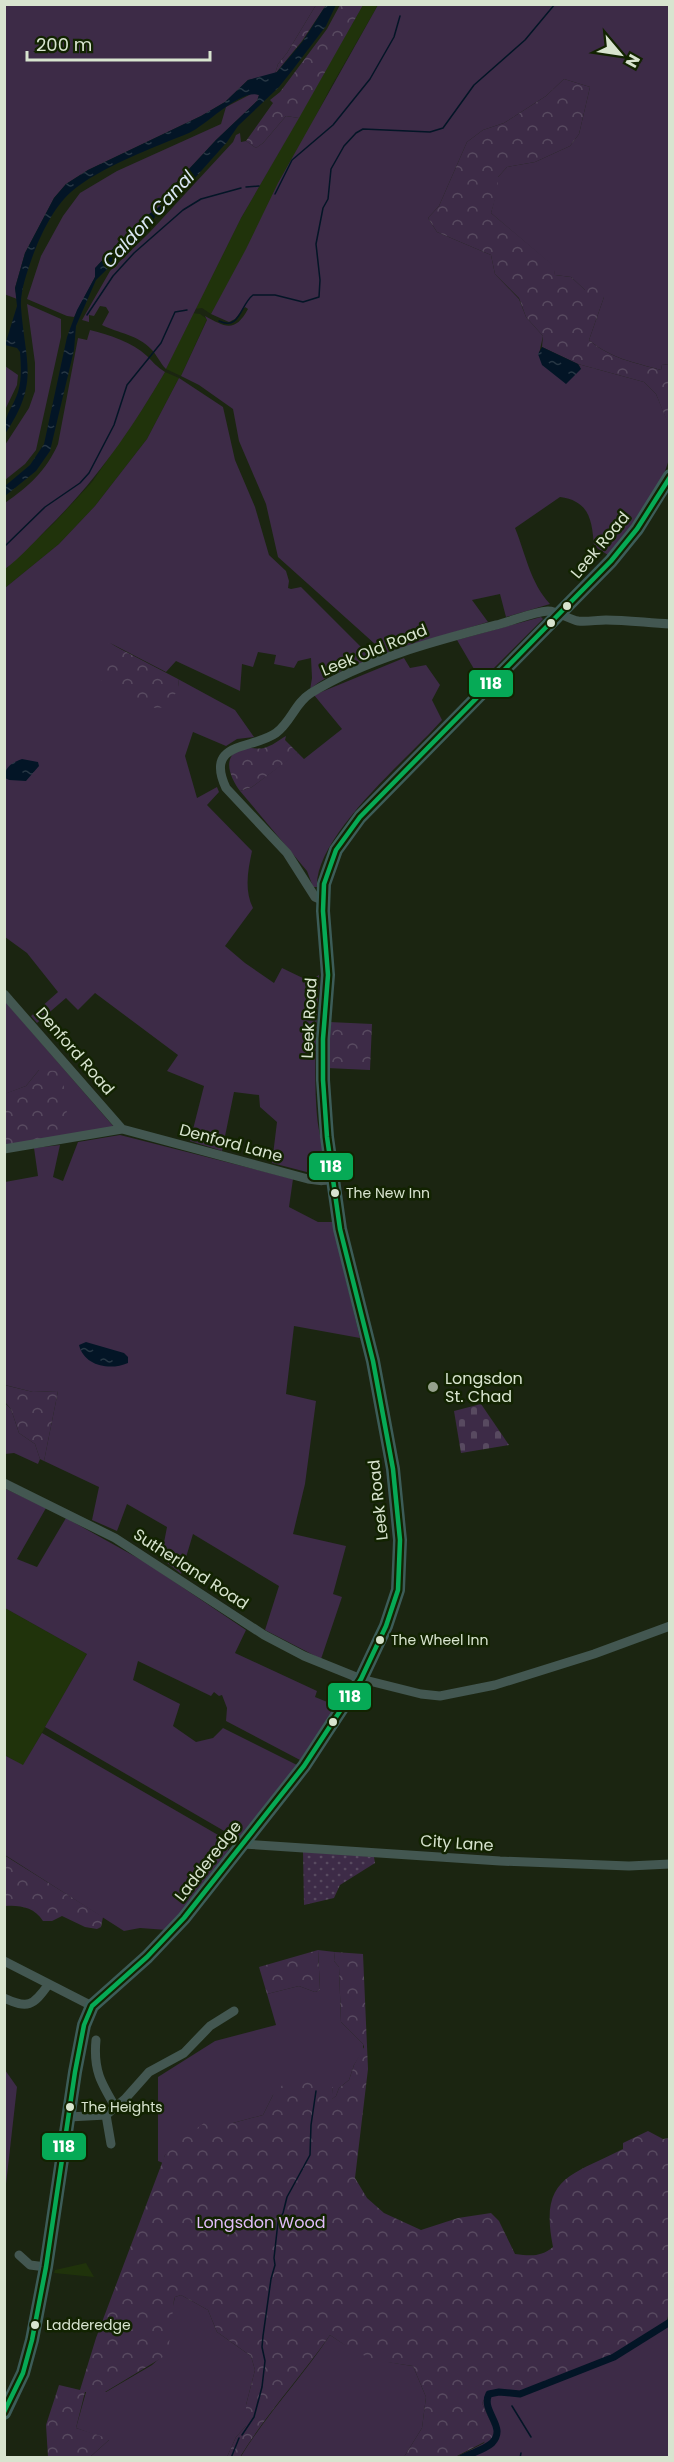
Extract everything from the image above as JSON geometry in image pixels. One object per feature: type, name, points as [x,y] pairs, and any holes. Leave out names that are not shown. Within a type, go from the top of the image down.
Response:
[{"type":"highway","name":"Leek Road","points":[[361,1679],[393,1608],[400,1570],[399,1540],[393,1469],[373,1361],[340,1229],[332,1177],[323,1080],[323,1039],[328,975],[322,900],[329,868],[336,850],[360,817],[618,553],[648,512],[669,476]]},
{"type":"highway","name":"Ladderedge","points":[[4,2413],[23,2373],[32,2340],[46,2267],[84,2025],[92,2007],[147,1957],[184,1918],[322,1740],[361,1679]]},
{"type":"street","name":"Leek Old Road","points":[[322,900],[315,897],[287,853],[226,789],[221,765],[225,756],[233,748],[273,735],[285,726],[301,701],[312,693],[377,662],[438,641],[546,611],[560,614]]},
{"type":"street","points":[[560,614],[578,621],[607,620],[669,624]]},
{"type":"street","name":"Denford Road","points":[[4,994],[122,1129]]},
{"type":"street","points":[[4,1149],[122,1129]]},
{"type":"street","name":"Denford Lane","points":[[122,1129],[308,1179],[320,1181],[332,1177]]},
{"type":"street","name":"Sutherland Road","points":[[4,1483],[115,1538],[264,1635],[304,1656],[361,1679],[421,1694],[440,1696],[467,1692],[594,1654],[669,1626]]},
{"type":"street","name":"City Lane","points":[[243,1844],[500,1861],[629,1866],[669,1864]]},
{"type":"street","points":[[4,1961],[92,2007]]},
{"type":"street","points":[[4,1998],[20,2005],[28,2005],[38,1998],[48,1985]]},
{"type":"street","points":[[69,2116],[106,2115],[116,2108],[149,2072],[184,2053],[210,2026],[234,2011]]},
{"type":"street","points":[[96,2040],[94,2057],[99,2078],[116,2108]]},
{"type":"street","points":[[106,2115],[111,2144]]},
{"type":"street","points":[[19,2254],[30,2265],[46,2267]]},
{"type":"shaded area","points":[[363,5],[378,5],[332,85],[231,279],[211,314],[202,308],[195,309],[241,218]]},
{"type":"shaded area","points":[[192,313],[200,314],[207,319],[181,376],[166,369]]},
{"type":"shaded area","points":[[165,372],[179,378],[147,439],[95,506],[59,544],[5,588],[5,569],[54,523],[92,482]]},
{"type":"shaded area","points":[[5,1608],[87,1654],[23,1766],[5,1755]]},
{"type":"shaded area","points":[[86,2263],[94,2277],[54,2273],[55,2270]]},
{"type":"green space","points":[[4,5],[316,5],[278,64],[275,74],[248,80],[225,102],[201,116],[88,170],[66,184],[54,198],[25,253],[15,288],[17,299],[4,294]]},
{"type":"green space","points":[[316,5],[326,5],[302,41],[275,74],[278,64]]},
{"type":"green space","points":[[340,5],[363,5],[299,118],[286,116],[256,148],[246,141],[273,103],[270,100],[280,92],[327,29]]},
{"type":"green space","points":[[378,5],[669,5],[669,364],[662,365],[661,370],[632,362],[606,352],[589,340],[604,297],[585,290],[571,277],[555,275],[553,266],[491,213],[498,177],[507,167],[535,162],[570,146],[579,134],[590,87],[564,79],[546,96],[504,123],[483,130],[467,142],[439,206],[428,218],[437,232],[491,255],[495,274],[519,299],[526,317],[543,336],[539,354],[581,369],[578,364],[644,382],[656,394],[669,421],[670,455],[664,473],[643,510],[608,555],[594,546],[588,514],[578,503],[570,499],[560,497],[515,528],[533,577],[550,604],[506,617],[500,594],[472,600],[488,622],[385,653],[278,557],[266,504],[239,441],[233,409],[199,385],[181,376],[207,320],[205,316],[229,326],[239,322],[248,309],[245,307],[235,319],[229,322],[211,314],[278,183]]},
{"type":"green space","points":[[564,79],[590,87],[579,134],[570,146],[535,162],[507,167],[498,177],[498,190],[491,213],[554,266],[555,275],[571,277],[585,290],[600,278],[604,297],[589,340],[606,352],[632,362],[661,370],[662,365],[669,364],[669,421],[667,421],[656,394],[644,382],[578,364],[542,347],[543,336],[526,317],[519,298],[495,274],[491,255],[437,232],[428,218],[439,206],[467,142],[483,130],[504,123],[546,96]]},
{"type":"green space","points":[[253,93],[259,95],[257,101],[176,183],[175,191],[154,213],[143,219],[98,265],[95,277],[74,317],[27,299],[41,256],[63,216],[80,193],[117,171],[221,124],[226,107]]},
{"type":"green space","points":[[286,116],[299,118],[241,218],[166,369],[146,344],[102,325],[109,312],[106,307],[100,306],[94,316],[89,315],[89,322],[82,320],[110,271],[149,233],[233,142],[236,135],[240,133],[241,142],[246,141],[256,148]]},
{"type":"green space","points":[[27,304],[61,319],[61,337],[36,450],[25,464],[5,480],[5,445],[29,408],[35,391],[35,363]]},
{"type":"green space","points":[[90,330],[128,343],[165,372],[125,436],[96,475],[21,556],[5,569],[5,503],[36,477],[58,444],[78,338],[87,340]]},
{"type":"green space","points":[[5,366],[18,375],[17,385],[5,410]]},
{"type":"green space","points":[[179,378],[223,407],[235,460],[255,507],[269,555],[286,571],[289,581],[288,588],[301,587],[373,659],[330,676],[310,690],[311,658],[298,661],[294,668],[274,664],[276,655],[258,652],[253,667],[242,664],[240,691],[176,661],[166,672],[110,643],[179,687],[178,679],[235,710],[254,737],[237,739],[226,746],[193,732],[185,756],[197,798],[217,787],[219,792],[207,805],[252,851],[248,873],[248,894],[253,908],[225,946],[274,983],[282,968],[309,981],[319,975],[315,1081],[317,1116],[324,1163],[322,1176],[272,1163],[277,1122],[260,1107],[259,1095],[234,1092],[222,1151],[190,1141],[204,1086],[167,1071],[178,1055],[95,993],[78,1010],[66,998],[37,1023],[31,1016],[58,992],[27,953],[5,937],[5,588],[59,544],[95,506],[147,439]]},
{"type":"green space","points":[[541,617],[543,619],[481,681],[457,640]]},
{"type":"green space","points":[[109,643],[178,679],[179,687],[168,707],[155,708],[101,680]]},
{"type":"green space","points":[[404,658],[410,668],[426,665],[440,685],[432,700],[442,720],[387,776],[347,822],[331,844],[320,866],[317,887],[313,887],[307,871],[240,791],[252,787],[298,753],[304,759],[342,729],[314,695]]},
{"type":"green space","points":[[286,736],[285,740],[298,753],[252,787],[240,791],[231,775],[229,763],[234,753],[243,748],[267,747]]},
{"type":"green space","points":[[4,1000],[114,1127],[63,1137],[39,1070],[26,1086],[5,1094]]},
{"type":"green space","points":[[329,1022],[372,1024],[370,1070],[327,1068]]},
{"type":"green space","points":[[39,1070],[60,1071],[68,1103],[63,1137],[5,1145],[4,1094],[26,1086]]},
{"type":"green space","points":[[120,1135],[293,1179],[289,1207],[318,1222],[332,1222],[360,1338],[294,1326],[286,1394],[316,1401],[305,1484],[293,1534],[346,1546],[333,1594],[342,1597],[321,1659],[265,1630],[279,1586],[193,1534],[181,1574],[161,1558],[167,1527],[127,1504],[117,1531],[92,1520],[99,1487],[44,1461],[58,1391],[33,1392],[5,1385],[5,1182],[38,1176],[34,1148],[60,1145],[53,1177],[63,1181],[78,1142]]},
{"type":"green space","points":[[4,1385],[33,1392],[58,1391],[44,1461],[40,1459],[35,1444],[19,1433],[11,1409],[5,1402]]},
{"type":"green space","points":[[4,1402],[11,1409],[19,1433],[35,1444],[40,1459],[38,1464],[14,1453],[5,1454]]},
{"type":"green space","points":[[481,1404],[509,1445],[461,1453],[454,1411]]},
{"type":"green space","points":[[4,1488],[46,1508],[17,1559],[37,1567],[66,1518],[145,1562],[246,1630],[235,1653],[317,1691],[315,1697],[337,1706],[300,1760],[226,1721],[227,1708],[222,1695],[219,1696],[214,1692],[211,1696],[138,1661],[133,1680],[180,1704],[173,1726],[196,1742],[213,1738],[223,1728],[297,1765],[238,1839],[45,1727],[87,1654],[5,1608]]},
{"type":"green space","points":[[42,1733],[225,1839],[229,1847],[227,1854],[167,1930],[140,1928],[124,1931],[5,1855],[4,1755],[23,1765]]},
{"type":"green space","points":[[303,1850],[374,1857],[375,1863],[340,1885],[334,1898],[304,1905]]},
{"type":"green space","points":[[4,1855],[103,1917],[101,1927],[97,1929],[85,1927],[62,1916],[52,1921],[43,1921],[26,1908],[5,1906]]},
{"type":"green space","points":[[318,1950],[335,1952],[334,1961],[339,1967],[341,2022],[363,2044],[363,2051],[354,2065],[349,2080],[339,2088],[336,2096],[331,2100],[333,2087],[273,2095],[263,2115],[233,2123],[165,2155],[163,2163],[158,2161],[158,2077],[215,2041],[276,2025],[267,1994],[299,1986],[315,1992],[320,1990]]},
{"type":"green space","points":[[318,1950],[320,1990],[315,1992],[299,1986],[267,1994],[259,1967]]},
{"type":"green space","name":"Longsdon Wood","points":[[335,1952],[363,1954],[368,2069],[355,2178],[367,2198],[384,2213],[421,2230],[458,2218],[491,2213],[499,2221],[515,2254],[540,2254],[553,2247],[550,2224],[551,2206],[555,2192],[563,2182],[574,2173],[623,2149],[623,2143],[648,2131],[663,2139],[669,2138],[670,2309],[665,2327],[634,2346],[519,2392],[490,2390],[482,2403],[492,2425],[492,2438],[455,2457],[404,2457],[422,2428],[426,2397],[413,2366],[379,2361],[355,2352],[330,2335],[240,2457],[227,2457],[236,2437],[246,2426],[246,2405],[255,2370],[251,2356],[217,2332],[208,2310],[181,2295],[175,2297],[174,2300],[168,2354],[105,2392],[85,2392],[76,2428],[110,2439],[90,2457],[48,2457],[46,2425],[59,2385],[80,2390],[96,2338],[165,2155],[183,2138],[214,2116],[233,2123],[263,2115],[273,2095],[289,2078],[333,2087],[332,2099],[339,2088],[349,2080],[364,2047],[341,2022],[339,1967],[334,1961]]},
{"type":"green space","points":[[4,2070],[17,2087],[5,2193]]},
{"type":"green space","points":[[181,2295],[208,2310],[217,2332],[251,2356],[255,2370],[246,2405],[246,2426],[236,2437],[227,2457],[90,2457],[109,2440],[76,2428],[86,2392],[106,2392],[152,2365],[161,2357],[175,2297]]},
{"type":"green space","points":[[669,2325],[669,2457],[455,2458],[484,2443],[492,2425],[482,2403],[490,2389],[634,2346]]},
{"type":"green space","points":[[330,2335],[369,2357],[413,2366],[426,2397],[422,2428],[404,2457],[240,2458],[262,2426]]},
{"type":"water","name":"Caldon Canal","points":[[326,5],[336,5],[326,26],[279,87],[238,126],[227,142],[186,188],[177,192],[156,215],[149,228],[96,280],[76,326],[74,350],[50,451],[36,471],[5,496],[5,486],[30,465],[44,444],[67,337],[77,310],[95,277],[95,268],[141,220],[167,200],[176,183],[257,101],[259,95],[243,97],[189,133],[127,159],[96,175],[82,183],[58,206],[39,241],[23,289],[21,307],[28,372],[23,400],[5,434],[7,416],[18,392],[21,377],[20,352],[17,348],[5,345],[17,306],[15,288],[25,253],[54,198],[66,184],[88,170],[201,116],[225,102],[248,80],[277,72],[303,41]]},
{"type":"water","points":[[542,347],[578,364],[581,369],[566,384],[542,365],[538,354]]},
{"type":"water","points":[[22,759],[38,762],[39,766],[26,781],[5,778],[10,766]]},
{"type":"water","points":[[86,1342],[124,1353],[128,1357],[128,1363],[113,1367],[92,1362],[86,1358],[79,1345]]},
{"type":"waterway","points":[[219,321],[231,323],[236,320],[253,295],[275,295],[303,302],[319,297],[320,280],[316,244],[323,208],[328,199],[331,169],[344,146],[363,129],[430,132],[443,128],[474,85],[525,40],[555,4]]},
{"type":"waterway","points":[[275,194],[292,160],[333,125],[370,79],[394,37],[400,16]]},
{"type":"waterway","points":[[246,187],[259,186]]},
{"type":"waterway","name":"Caldon Canal","points":[[87,315],[113,276],[134,253],[183,210],[201,199],[241,188]]},
{"type":"waterway","points":[[4,547],[45,507],[80,483],[89,473],[114,425],[127,385],[161,343],[175,312],[187,310]]},
{"type":"waterway","points":[[242,2435],[254,2417],[262,2387],[265,2361],[262,2347],[263,2336],[275,2265],[278,2222],[287,2197],[310,2155],[311,2125],[316,2091]]},
{"type":"waterway","points":[[462,2458],[481,2450],[492,2443],[496,2437],[496,2425],[488,2407],[489,2394],[499,2392],[520,2394],[614,2357],[670,2322]]},
{"type":"waterway","points":[[512,2406],[531,2437]]},
{"type":"waterway","points":[[231,2458],[239,2438]]},
{"type":"waterway","points":[[520,2458],[521,2453]]},
{"type":"transit line","name":"118","points":[[4,2412],[23,2373],[32,2340],[46,2267],[75,2072],[84,2025],[92,2006],[147,1957],[184,1918],[304,1766],[361,1679],[386,1626],[398,1590],[400,1540],[393,1469],[373,1361],[340,1229],[327,1137],[323,1080],[323,1039],[328,975],[323,911],[324,884],[336,850],[360,817],[611,561],[637,529],[670,477]]},
{"type":"place","name":"The New Inn","points":[[335,1193]]},
{"type":"place","name":"Longsdon St. Chad","points":[[433,1387]]},
{"type":"place","name":"The Wheel Inn","points":[[380,1640]]},
{"type":"place","name":"The Heights","points":[[70,2107]]},
{"type":"place","name":"Ladderedge","points":[[35,2325]]}]
